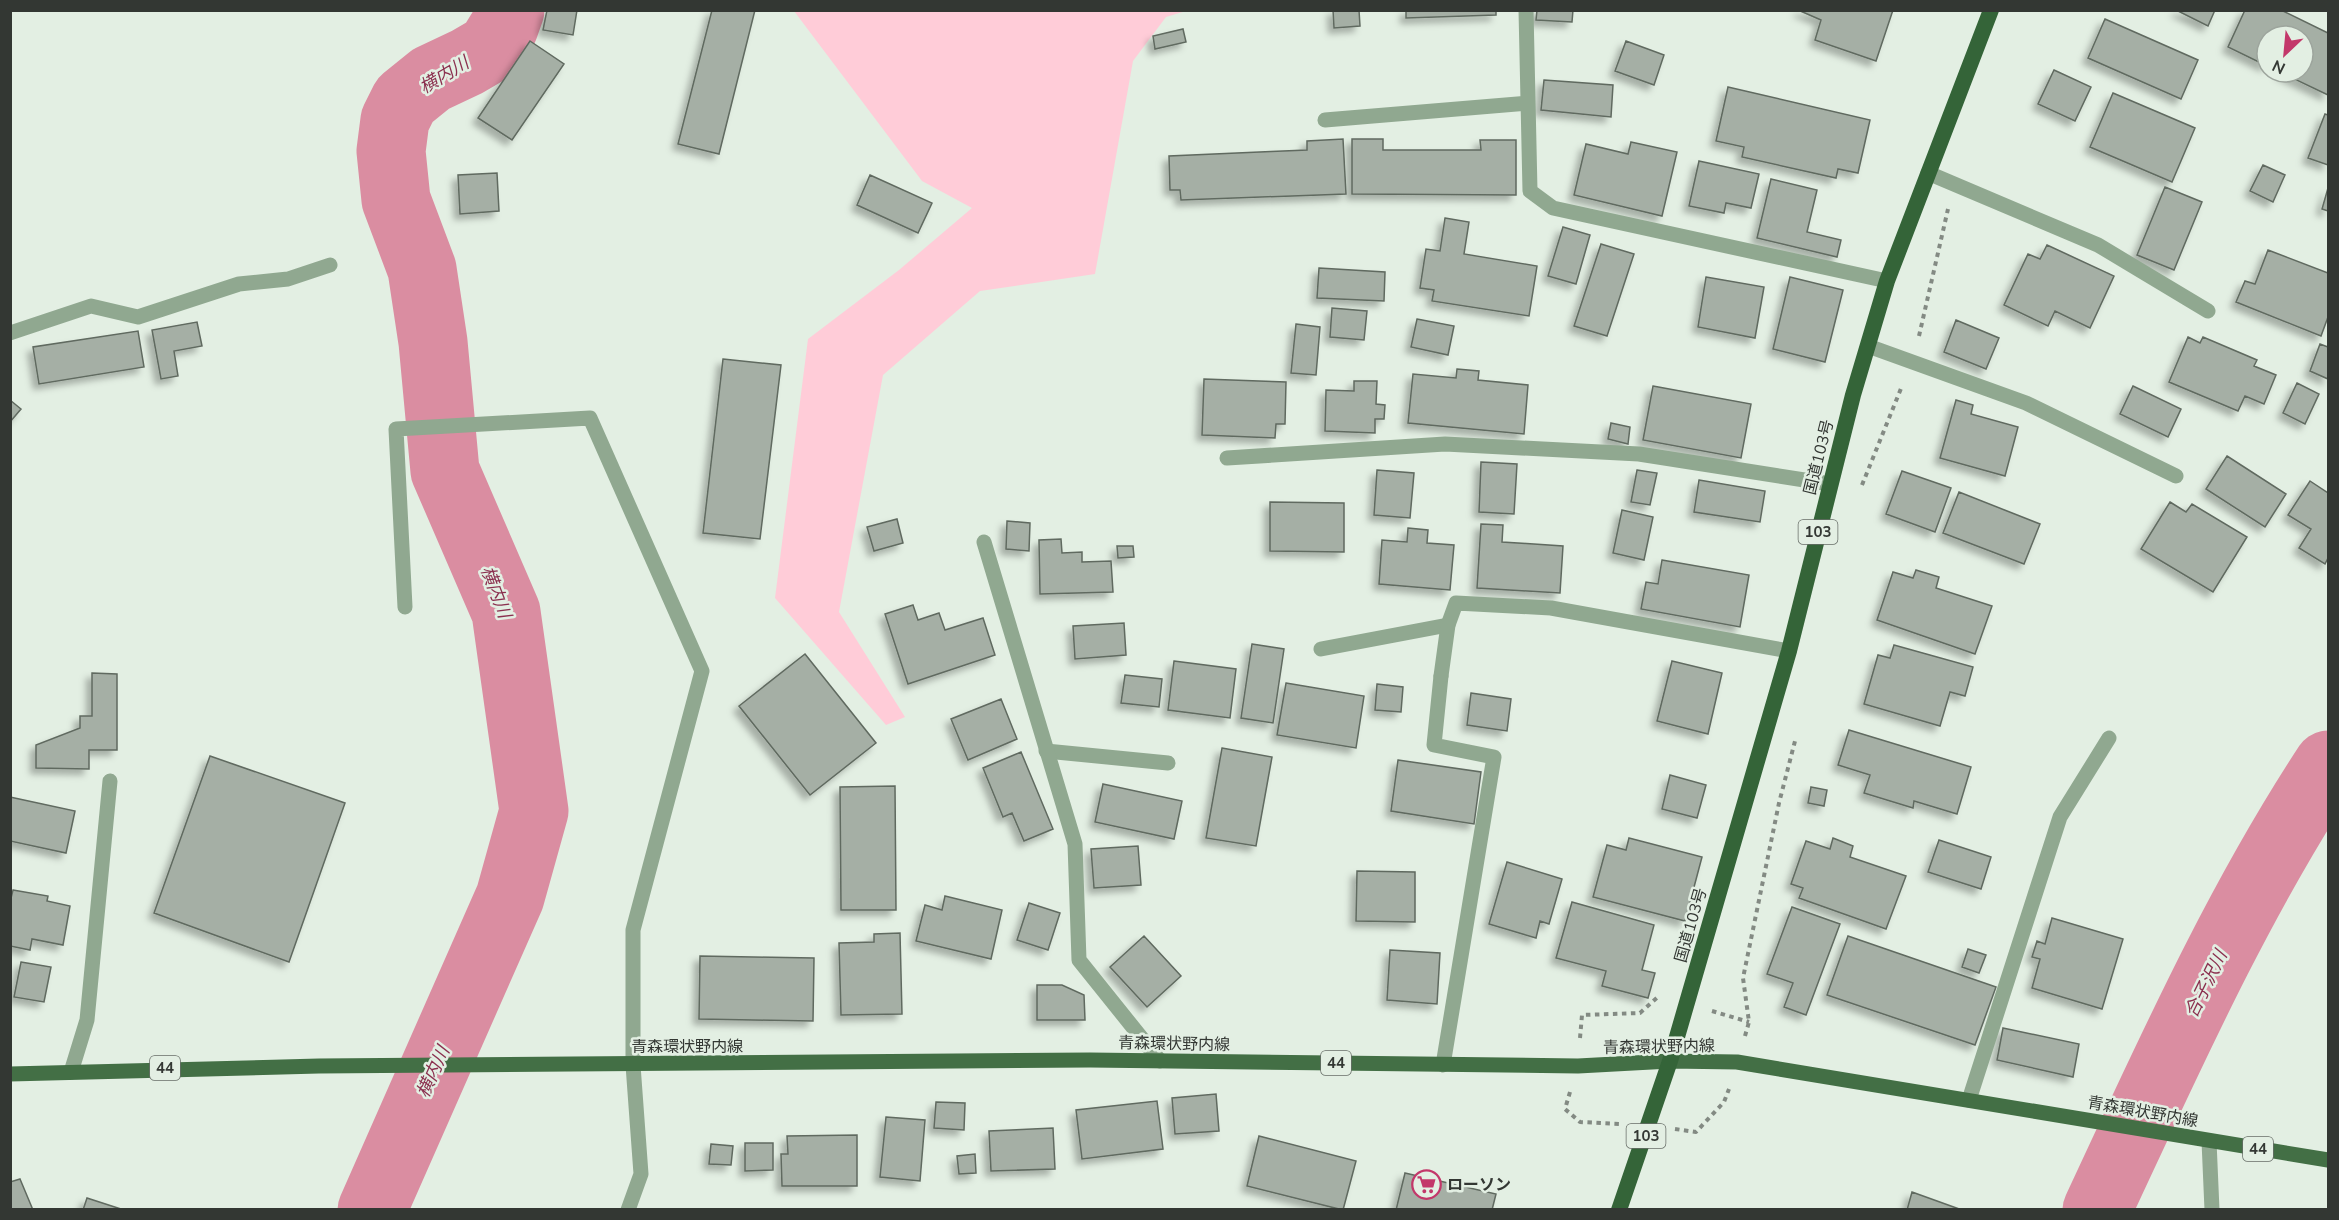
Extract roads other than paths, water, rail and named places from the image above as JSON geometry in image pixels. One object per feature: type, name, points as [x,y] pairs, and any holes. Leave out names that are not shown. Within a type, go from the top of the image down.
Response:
[{"type":"highway","name":"国道103号","points":[[1670,1061],[1789,651],[1852,394],[1887,281],[1991,10]]},
{"type":"highway","name":"103","points":[[1619,1209],[1670,1061]]},
{"type":"main road","name":"青森環状野内線","points":[[10,1074],[319,1066],[562,1064],[1160,1061],[1578,1066],[1670,1061],[1737,1062],[2328,1160]]},
{"type":"street","points":[[1526,10],[1530,191],[1553,207],[1887,281]]},
{"type":"street","points":[[1325,120],[1528,103]]},
{"type":"street","points":[[1928,173],[2098,245],[2208,311]]},
{"type":"street","points":[[10,333],[91,306],[138,317],[240,284],[288,279],[330,265]]},
{"type":"street","points":[[1868,346],[2026,403],[2176,476]]},
{"type":"street","points":[[405,607],[396,429],[590,418],[702,671],[633,930],[633,1065],[641,1174],[628,1209]]},
{"type":"street","points":[[1227,458],[1445,444],[1639,453],[1830,484]]},
{"type":"street","points":[[984,542],[1075,844],[1080,960],[1160,1061]]},
{"type":"street","points":[[1443,1065],[1494,757],[1434,745],[1448,625],[1456,603],[1551,608],[1789,651]]},
{"type":"street","points":[[1322,649],[1448,625]]},
{"type":"street","points":[[1969,1100],[2060,817],[2109,738]]},
{"type":"street","points":[[1047,751],[1168,763]]},
{"type":"street","points":[[71,1072],[87,1020],[110,782]]},
{"type":"street","points":[[2209,1141],[2212,1209]]},
{"type":"waterway","name":"横内川","points":[[372,1210],[510,897],[534,811],[506,612],[445,471],[433,342],[422,269],[396,200],[391,151],[395,120],[405,100],[431,79],[491,48],[504,27],[510,10]]},
{"type":"waterway","name":"合子沢川","points":[[2097,1210],[2177,1039],[2233,927],[2263,872],[2328,765]]},
{"type":"place","name":"ローソン","points":[[1426,1184]]}]
